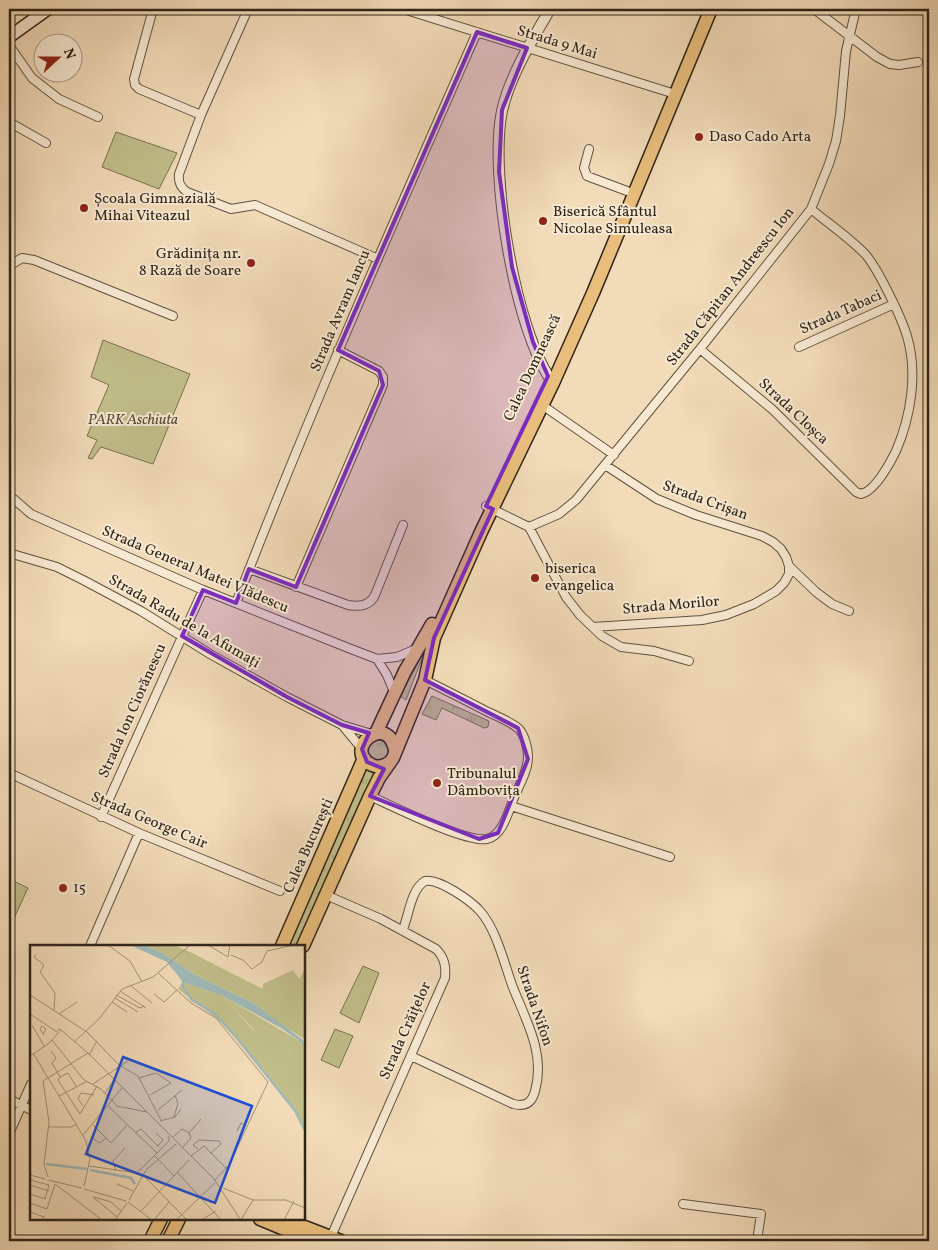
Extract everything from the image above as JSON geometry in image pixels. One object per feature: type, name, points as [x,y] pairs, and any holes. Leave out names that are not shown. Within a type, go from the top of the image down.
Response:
[{"type":"main road","points":[[9,37],[48,9]]},
{"type":"main road","name":"Calea Domnească","points":[[425,680],[434,638],[490,508],[596,285],[703,9]]},
{"type":"main road","name":"Calea Domnească","points":[[374,734],[542,406],[551,379],[627,191],[711,9]]},
{"type":"main road","points":[[303,945],[370,796],[393,756],[425,680]]},
{"type":"main road","points":[[374,734],[382,734],[391,739],[393,756],[386,765],[376,766],[367,762],[363,754],[365,740],[374,734]]},
{"type":"main road","name":"Calea București","points":[[282,945],[363,754]]},
{"type":"main road","points":[[150,1241],[160,1220]]},
{"type":"main road","points":[[168,1241],[178,1220]]},
{"type":"main road","points":[[262,1220],[312,1241]]},
{"type":"main road","points":[[286,1220],[334,1240]]},
{"type":"street","points":[[153,9],[134,79],[135,85],[139,89],[201,115]]},
{"type":"street","points":[[248,9],[201,115],[178,181],[187,192],[231,209],[255,205],[378,259]]},
{"type":"street","name":"Strada 9 Mai","points":[[403,9],[672,92]]},
{"type":"street","points":[[550,9],[527,48],[514,77],[502,110],[498,149],[505,230],[512,268],[520,302],[533,342],[551,379]]},
{"type":"street","points":[[814,9],[848,36],[890,64],[899,65],[918,62]]},
{"type":"street","name":"Strada Căpitan Andreescu Ion","points":[[529,526],[559,514],[576,500],[700,349],[811,209],[830,164],[836,141],[848,36],[856,9]]},
{"type":"street","name":"Strada Avram Iancu","points":[[236,603],[338,350],[477,32]]},
{"type":"street","points":[[9,45],[32,78],[59,99],[98,118]]},
{"type":"street","points":[[9,122],[46,143]]},
{"type":"street","points":[[589,150],[584,168],[587,176],[627,191]]},
{"type":"street","points":[[811,209],[858,247],[868,258],[894,304]]},
{"type":"street","points":[[9,266],[22,258],[34,260],[173,316]]},
{"type":"street","name":"Strada Tabaci","points":[[799,347],[894,304]]},
{"type":"street","name":"Strada Cloșca","points":[[700,349],[773,410],[856,492],[865,494],[892,460],[907,418],[912,390],[912,359],[908,336],[894,304]]},
{"type":"street","points":[[296,587],[383,385],[383,377],[379,371],[338,350]]},
{"type":"street","points":[[542,406],[614,455]]},
{"type":"street","name":"Strada Crișan","points":[[606,465],[657,500],[768,539],[781,549],[789,566],[816,592],[832,604],[849,611]]},
{"type":"street","name":"Strada General Matei Vlădescu","points":[[9,495],[20,506],[37,517],[203,590],[376,659],[397,658],[418,648]]},
{"type":"street","points":[[490,508],[529,526],[566,597],[580,615],[606,639],[621,647],[654,651],[689,662]]},
{"type":"street","points":[[249,569],[348,605],[357,606],[368,603],[375,595],[403,525]]},
{"type":"street","name":"Strada Radu de la Afumați","points":[[9,553],[57,567],[85,580],[287,697],[342,725],[374,734]]},
{"type":"street","name":"Strada Morilor","points":[[593,627],[702,620],[726,616],[754,604],[776,591],[784,583],[789,566]]},
{"type":"street","name":"Strada Ion Ciorănescu","points":[[101,817],[203,590]]},
{"type":"street","points":[[376,659],[387,675],[394,692]]},
{"type":"street","points":[[370,796],[470,838],[486,840],[498,834],[511,806],[528,760],[528,749],[522,733],[518,728],[504,720],[425,680]]},
{"type":"street","name":"Strada Radu de la Afumați","points":[[342,725],[363,754]]},
{"type":"street","name":"Strada George Cair","points":[[9,773],[101,817],[280,891]]},
{"type":"street","points":[[511,806],[670,856]]},
{"type":"street","points":[[90,945],[139,833]]},
{"type":"street","name":"Strada Nifon","points":[[403,929],[414,896],[420,885],[425,881],[434,881],[448,888],[470,902],[481,912],[493,933],[532,1031],[537,1052],[538,1081],[530,1101],[526,1105],[520,1106],[410,1056]]},
{"type":"street","name":"Strada Crăițelor","points":[[326,895],[403,929],[436,949],[442,954],[446,971],[445,978],[410,1056],[334,1240]]},
{"type":"street","points":[[9,1134],[30,1086]]},
{"type":"street","points":[[9,1099],[30,1109]]},
{"type":"street","points":[[683,1204],[761,1214],[758,1241]]},
{"type":"highlighted area","points":[[477,32],[527,48],[502,110],[499,172],[512,267],[533,342],[548,376],[486,506],[493,509],[434,638],[425,680],[518,728],[528,759],[498,833],[479,839],[370,796],[384,769],[367,762],[362,749],[369,733],[342,725],[287,697],[182,636],[203,590],[236,603],[249,569],[296,587],[383,385],[379,371],[338,350]]},
{"type":"green space","points":[[116,132],[177,153],[159,189],[102,167]]},
{"type":"green space","name":"PARK Aschiuta","points":[[103,340],[190,374],[153,464],[101,447],[92,459],[88,458],[97,440],[87,436],[109,385],[91,377]]},
{"type":"green space","points":[[426,648],[406,700],[400,696]]},
{"type":"green space","points":[[432,696],[489,721],[488,727],[484,728],[442,708],[436,720],[422,714]]},
{"type":"green space","points":[[374,740],[382,740],[388,746],[388,754],[382,760],[374,760],[368,754],[368,746]]},
{"type":"green space","points":[[367,766],[377,770],[297,945],[286,945]]},
{"type":"green space","points":[[9,879],[28,888],[9,929]]},
{"type":"green space","points":[[363,966],[379,973],[359,1023],[340,1013]]},
{"type":"green space","points":[[335,1029],[353,1036],[339,1068],[321,1060]]},
{"type":"place","name":"Daso Cado Arta","points":[[699,137]]},
{"type":"place","name":"Școala Gimnazială Mihai Viteazul","points":[[84,208]]},
{"type":"place","name":"Biserică Sfântul Nicolae Simuleasa","points":[[543,221]]},
{"type":"place","name":"Grădiniţa nr. 8 Rază de Soare","points":[[251,263]]},
{"type":"place","name":"biserica evangelica","points":[[535,578]]},
{"type":"place","name":"Tribunalul Dâmbovița","points":[[437,783]]},
{"type":"place","name":"15","points":[[63,888]]}]
